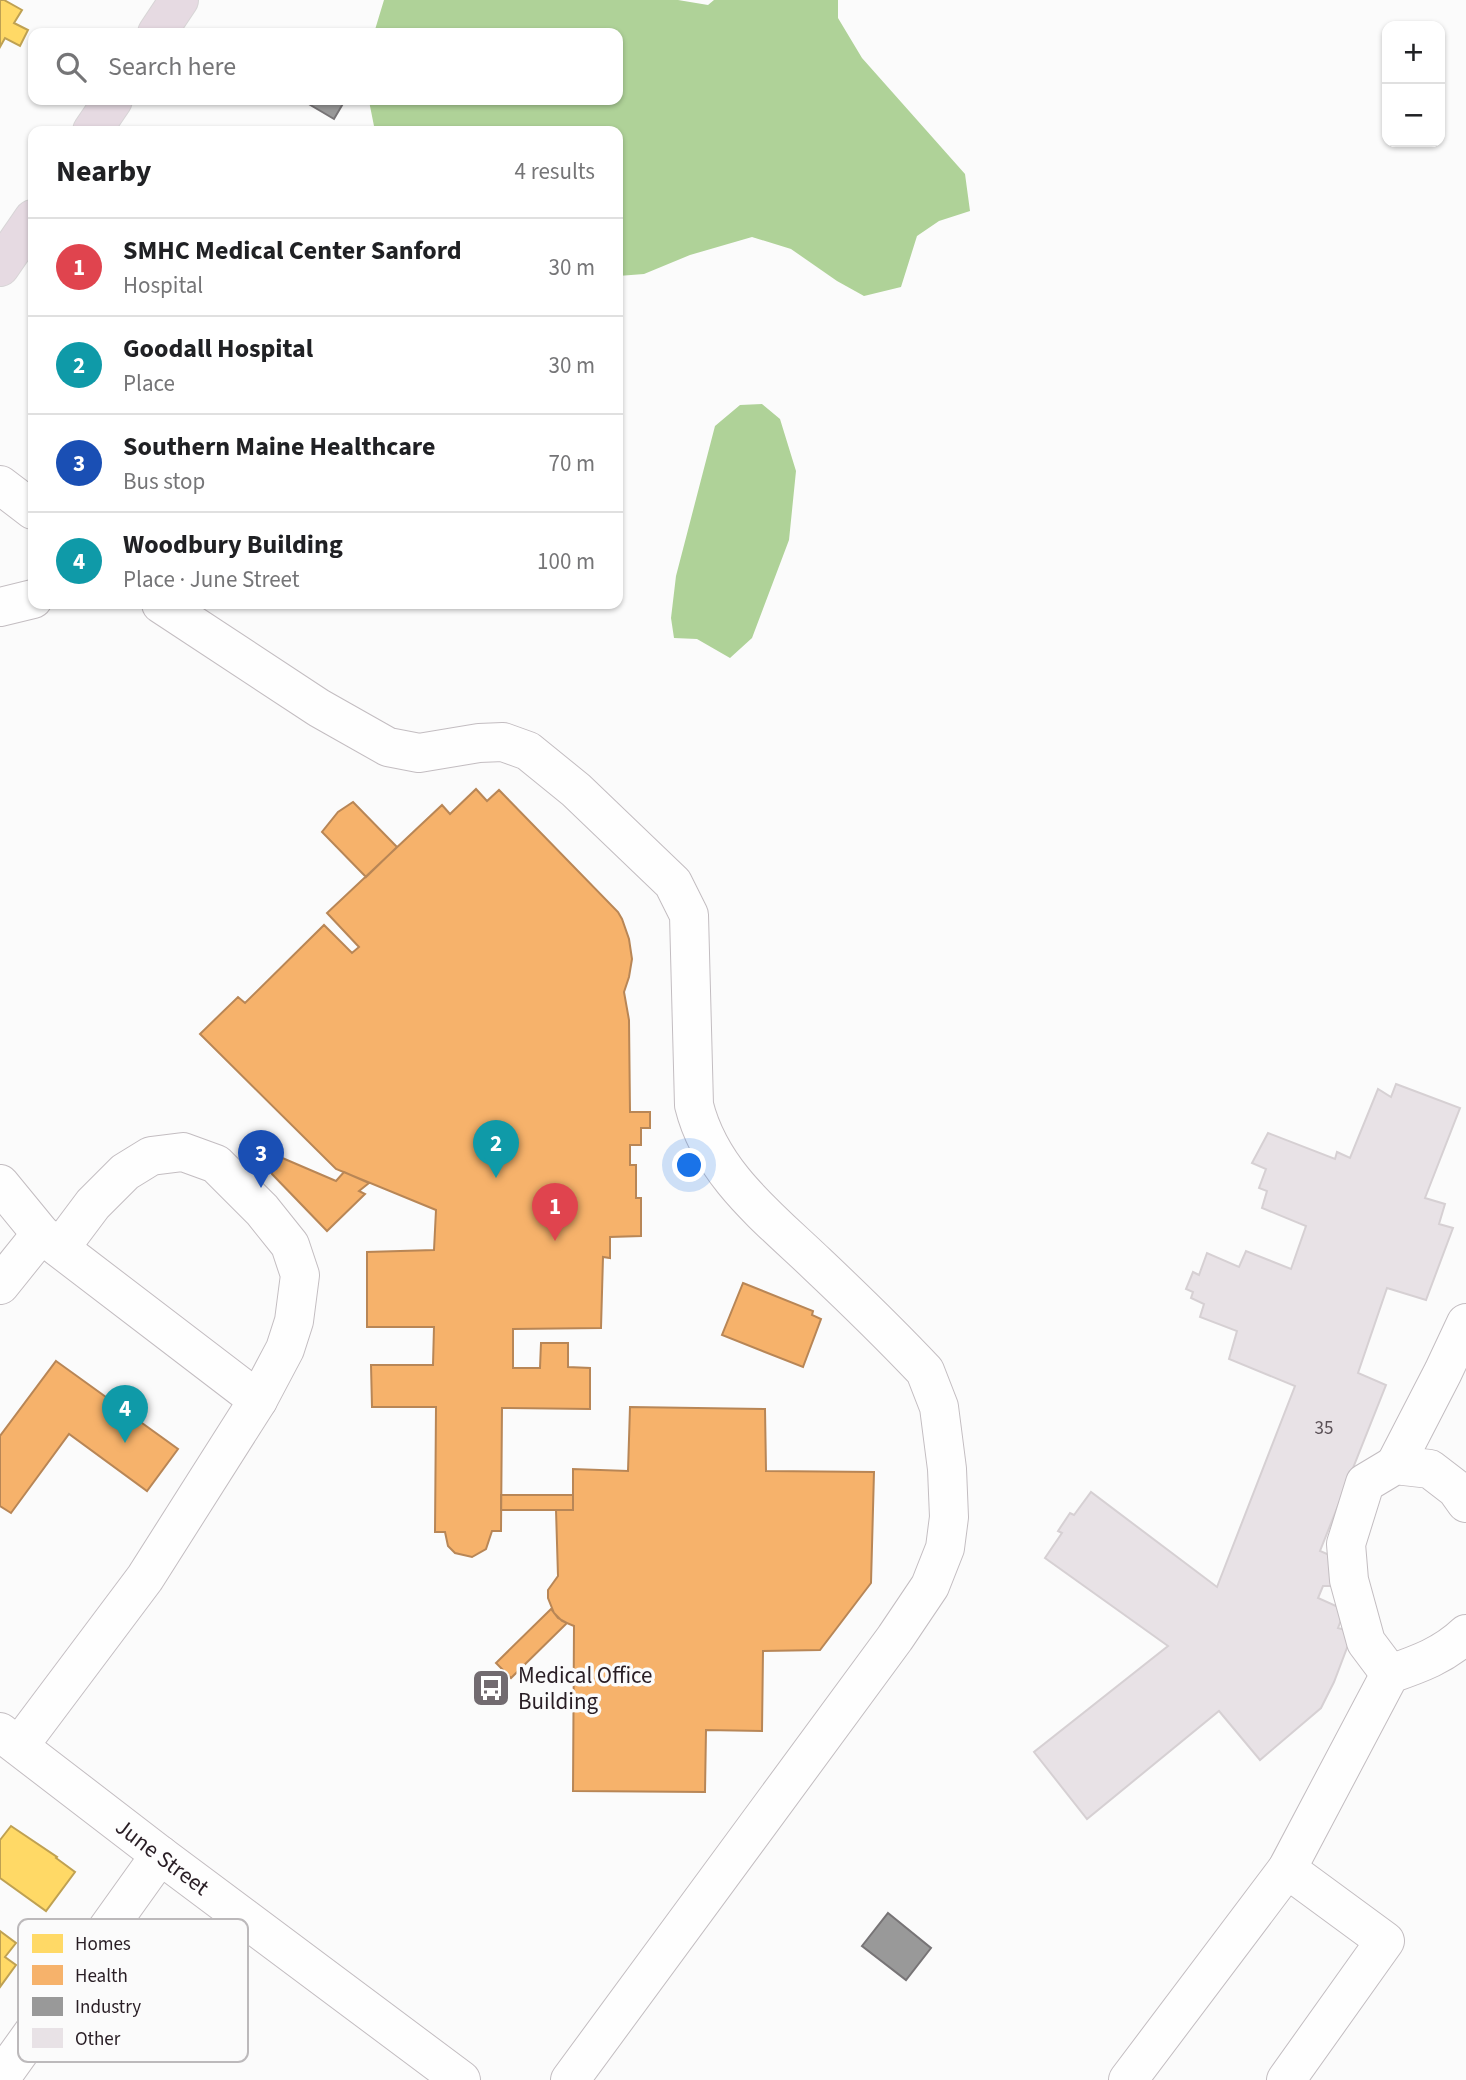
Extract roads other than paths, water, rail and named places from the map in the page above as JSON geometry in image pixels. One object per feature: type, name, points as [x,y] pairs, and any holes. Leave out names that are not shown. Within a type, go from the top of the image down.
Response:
[{"type":"highway","points":[[160,28],[179,0]]},
{"type":"highway","points":[[95,126],[110,105]]},
{"type":"highway","points":[[0,267],[28,226]]},
{"type":"street","points":[[0,485],[28,506]]},
{"type":"street","points":[[0,607],[28,600]]},
{"type":"street","points":[[169,609],[307,701],[388,747],[419,752],[503,742],[528,751],[576,790],[673,883],[689,915],[694,1105],[709,1146],[739,1189],[925,1371],[939,1407],[947,1469],[949,1517],[944,1548],[930,1586],[895,1638],[570,2080]]},
{"type":"street","points":[[0,1285],[93,1204],[125,1172],[151,1156],[183,1152],[216,1164],[262,1210],[290,1245],[300,1275],[294,1321],[285,1349],[258,1400],[145,1578],[10,1739]]},
{"type":"street","points":[[0,1184],[51,1241],[258,1400]]},
{"type":"street","points":[[1390,1674],[1366,1642],[1349,1580],[1346,1544],[1365,1483],[1395,1465],[1466,1323]]},
{"type":"street","points":[[1395,1465],[1430,1469],[1456,1489],[1466,1503]]},
{"type":"street","points":[[1128,2080],[1287,1869],[1390,1674],[1430,1660],[1453,1647],[1466,1634]]},
{"type":"street","name":"June Street","points":[[10,1739],[247,1919]]},
{"type":"street","points":[[114,1919],[160,1854]]},
{"type":"street","points":[[1286,2080],[1385,1941],[1287,1869]]},
{"type":"street","name":"June Street","points":[[248,1920],[461,2080]]},
{"type":"street","points":[[0,2079],[18,2054]]},
{"type":"place","name":"Goodall Hospital","points":[[496,1178]]},
{"type":"place","name":"Southern Maine Healthcare","points":[[261,1188]]},
{"type":"place","name":"SMHC Medical Center Sanford","points":[[555,1241]]},
{"type":"place","name":"Woodbury Building","points":[[125,1443]]},
{"type":"place","name":"Medical Office Building","points":[[491,1688]]}]
